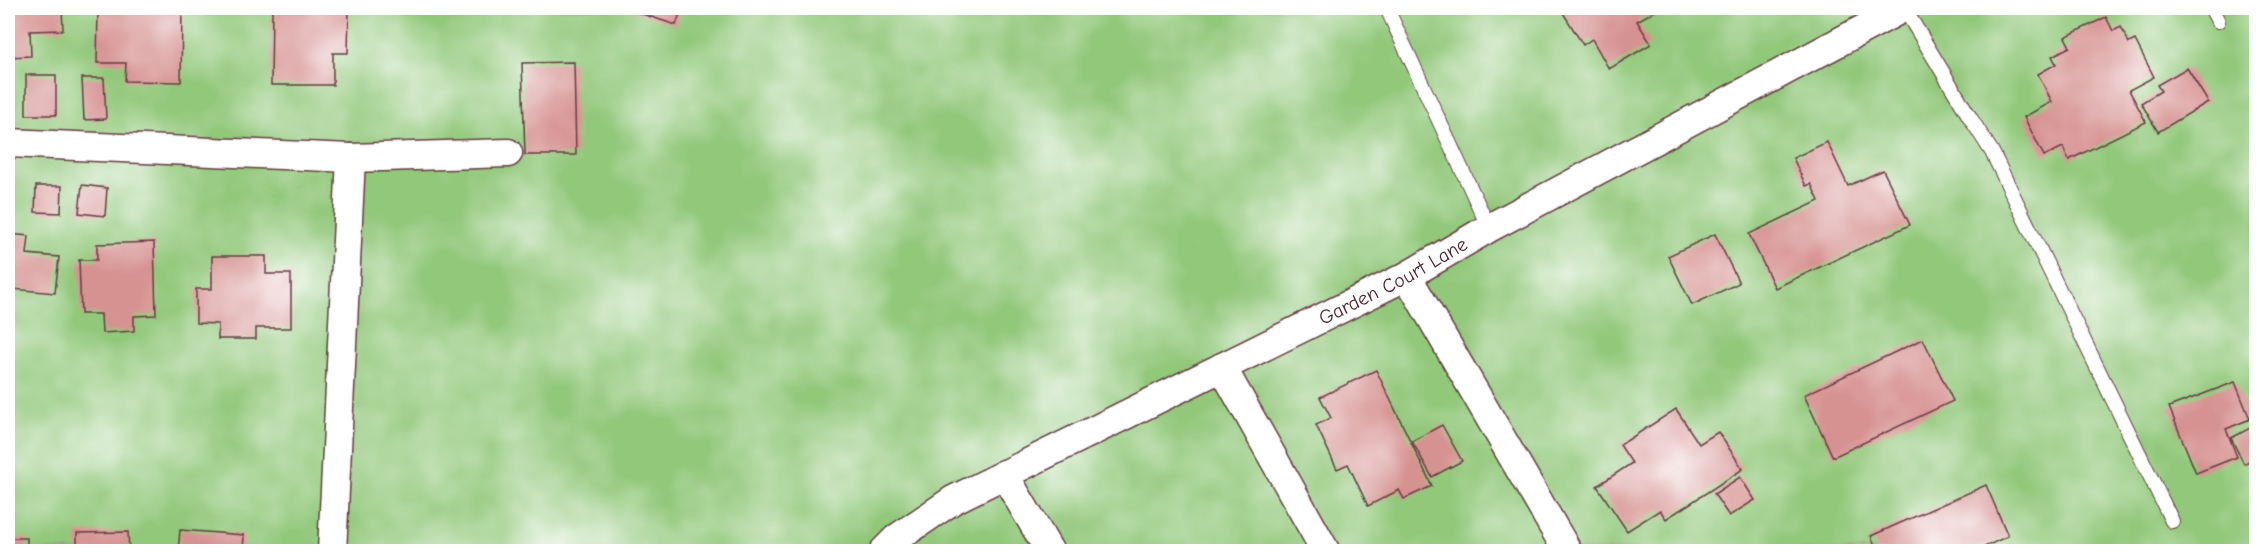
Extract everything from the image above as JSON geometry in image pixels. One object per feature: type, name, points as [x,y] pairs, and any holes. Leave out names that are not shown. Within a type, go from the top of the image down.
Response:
[{"type":"street","name":"Garden Court Lane","points":[[883,552],[897,538],[953,500],[1407,276],[1490,228],[1904,8]]},
{"type":"street","points":[[8,143],[351,158],[508,153]]},
{"type":"street","points":[[332,552],[351,158]]},
{"type":"street","points":[[1407,276],[1568,552]]},
{"type":"street","points":[[1222,367],[1326,552]]},
{"type":"street","points":[[1004,474],[1050,552]]},
{"type":"lane","points":[[1389,8],[1389,13],[1490,228]]},
{"type":"lane","points":[[1904,8],[1992,152],[2172,521]]},
{"type":"lane","points":[[2211,8],[2218,21]]},
{"type":"green space","points":[[8,8],[2256,8],[2256,551],[8,551]]},
{"type":"building","points":[[8,8],[62,8],[63,30],[30,31],[31,56],[8,57]]},
{"type":"building","points":[[98,8],[182,8],[181,82],[125,81],[126,63],[97,63]]},
{"type":"building","points":[[272,8],[349,8],[348,53],[333,53],[333,85],[271,85]]},
{"type":"building","points":[[624,8],[682,8],[676,25]]},
{"type":"building","points":[[999,8],[1017,8],[1003,15]]},
{"type":"building","points":[[1560,8],[1660,8],[1637,21],[1651,44],[1609,69],[1592,39],[1583,45]]},
{"type":"building","points":[[2106,17],[2113,31],[2121,27],[2129,43],[2135,40],[2154,77],[2129,90],[2146,122],[2069,160],[2063,147],[2044,156],[2024,117],[2052,102],[2038,74],[2056,64],[2052,56],[2070,47],[2065,37]]},
{"type":"building","points":[[574,62],[576,155],[525,155],[522,63]]},
{"type":"building","points":[[2187,68],[2208,102],[2158,132],[2141,103],[2161,91],[2157,85]]},
{"type":"building","points":[[26,75],[56,75],[56,115],[26,115]]},
{"type":"building","points":[[82,78],[104,78],[106,119],[84,120]]},
{"type":"building","points":[[1827,142],[1848,186],[1883,170],[1910,225],[1775,288],[1749,234],[1819,201],[1811,184],[1806,186],[1793,158]]},
{"type":"building","points":[[82,185],[107,188],[105,216],[79,213]]},
{"type":"building","points":[[36,186],[62,186],[61,213],[35,212]]},
{"type":"building","points":[[8,234],[29,236],[27,254],[59,257],[55,293],[13,289],[10,326],[8,326]]},
{"type":"building","points":[[1715,234],[1739,283],[1692,305],[1668,256]]},
{"type":"building","points":[[154,242],[156,315],[134,316],[134,331],[102,333],[101,314],[81,314],[79,260],[97,260],[97,244]]},
{"type":"building","points":[[212,256],[266,256],[266,274],[291,274],[291,328],[256,328],[256,339],[218,339],[218,324],[196,323],[196,289],[212,289]]},
{"type":"building","points":[[1923,339],[1953,401],[1833,457],[1804,395]]},
{"type":"building","points":[[1376,370],[1432,486],[1404,499],[1399,490],[1368,506],[1348,464],[1337,469],[1316,425],[1331,418],[1320,397]]},
{"type":"building","points":[[2235,382],[2250,419],[2226,429],[2237,457],[2196,473],[2169,407]]},
{"type":"building","points":[[1676,409],[1699,444],[1718,432],[1743,469],[1666,519],[1660,510],[1627,531],[1597,486],[1632,463],[1620,445]]},
{"type":"building","points":[[1442,425],[1462,461],[1432,477],[1412,441]]},
{"type":"building","points":[[2254,426],[2256,457],[2244,464],[2231,438]]},
{"type":"building","points":[[1740,477],[1755,500],[1729,516],[1714,494]]},
{"type":"building","points":[[1986,485],[2008,536],[1974,552],[1878,552],[1871,536]]},
{"type":"building","points":[[180,530],[244,535],[243,552],[178,552]]},
{"type":"building","points":[[128,532],[129,552],[77,552],[77,533]]},
{"type":"building","points":[[8,538],[27,538],[27,552],[8,552]]}]
